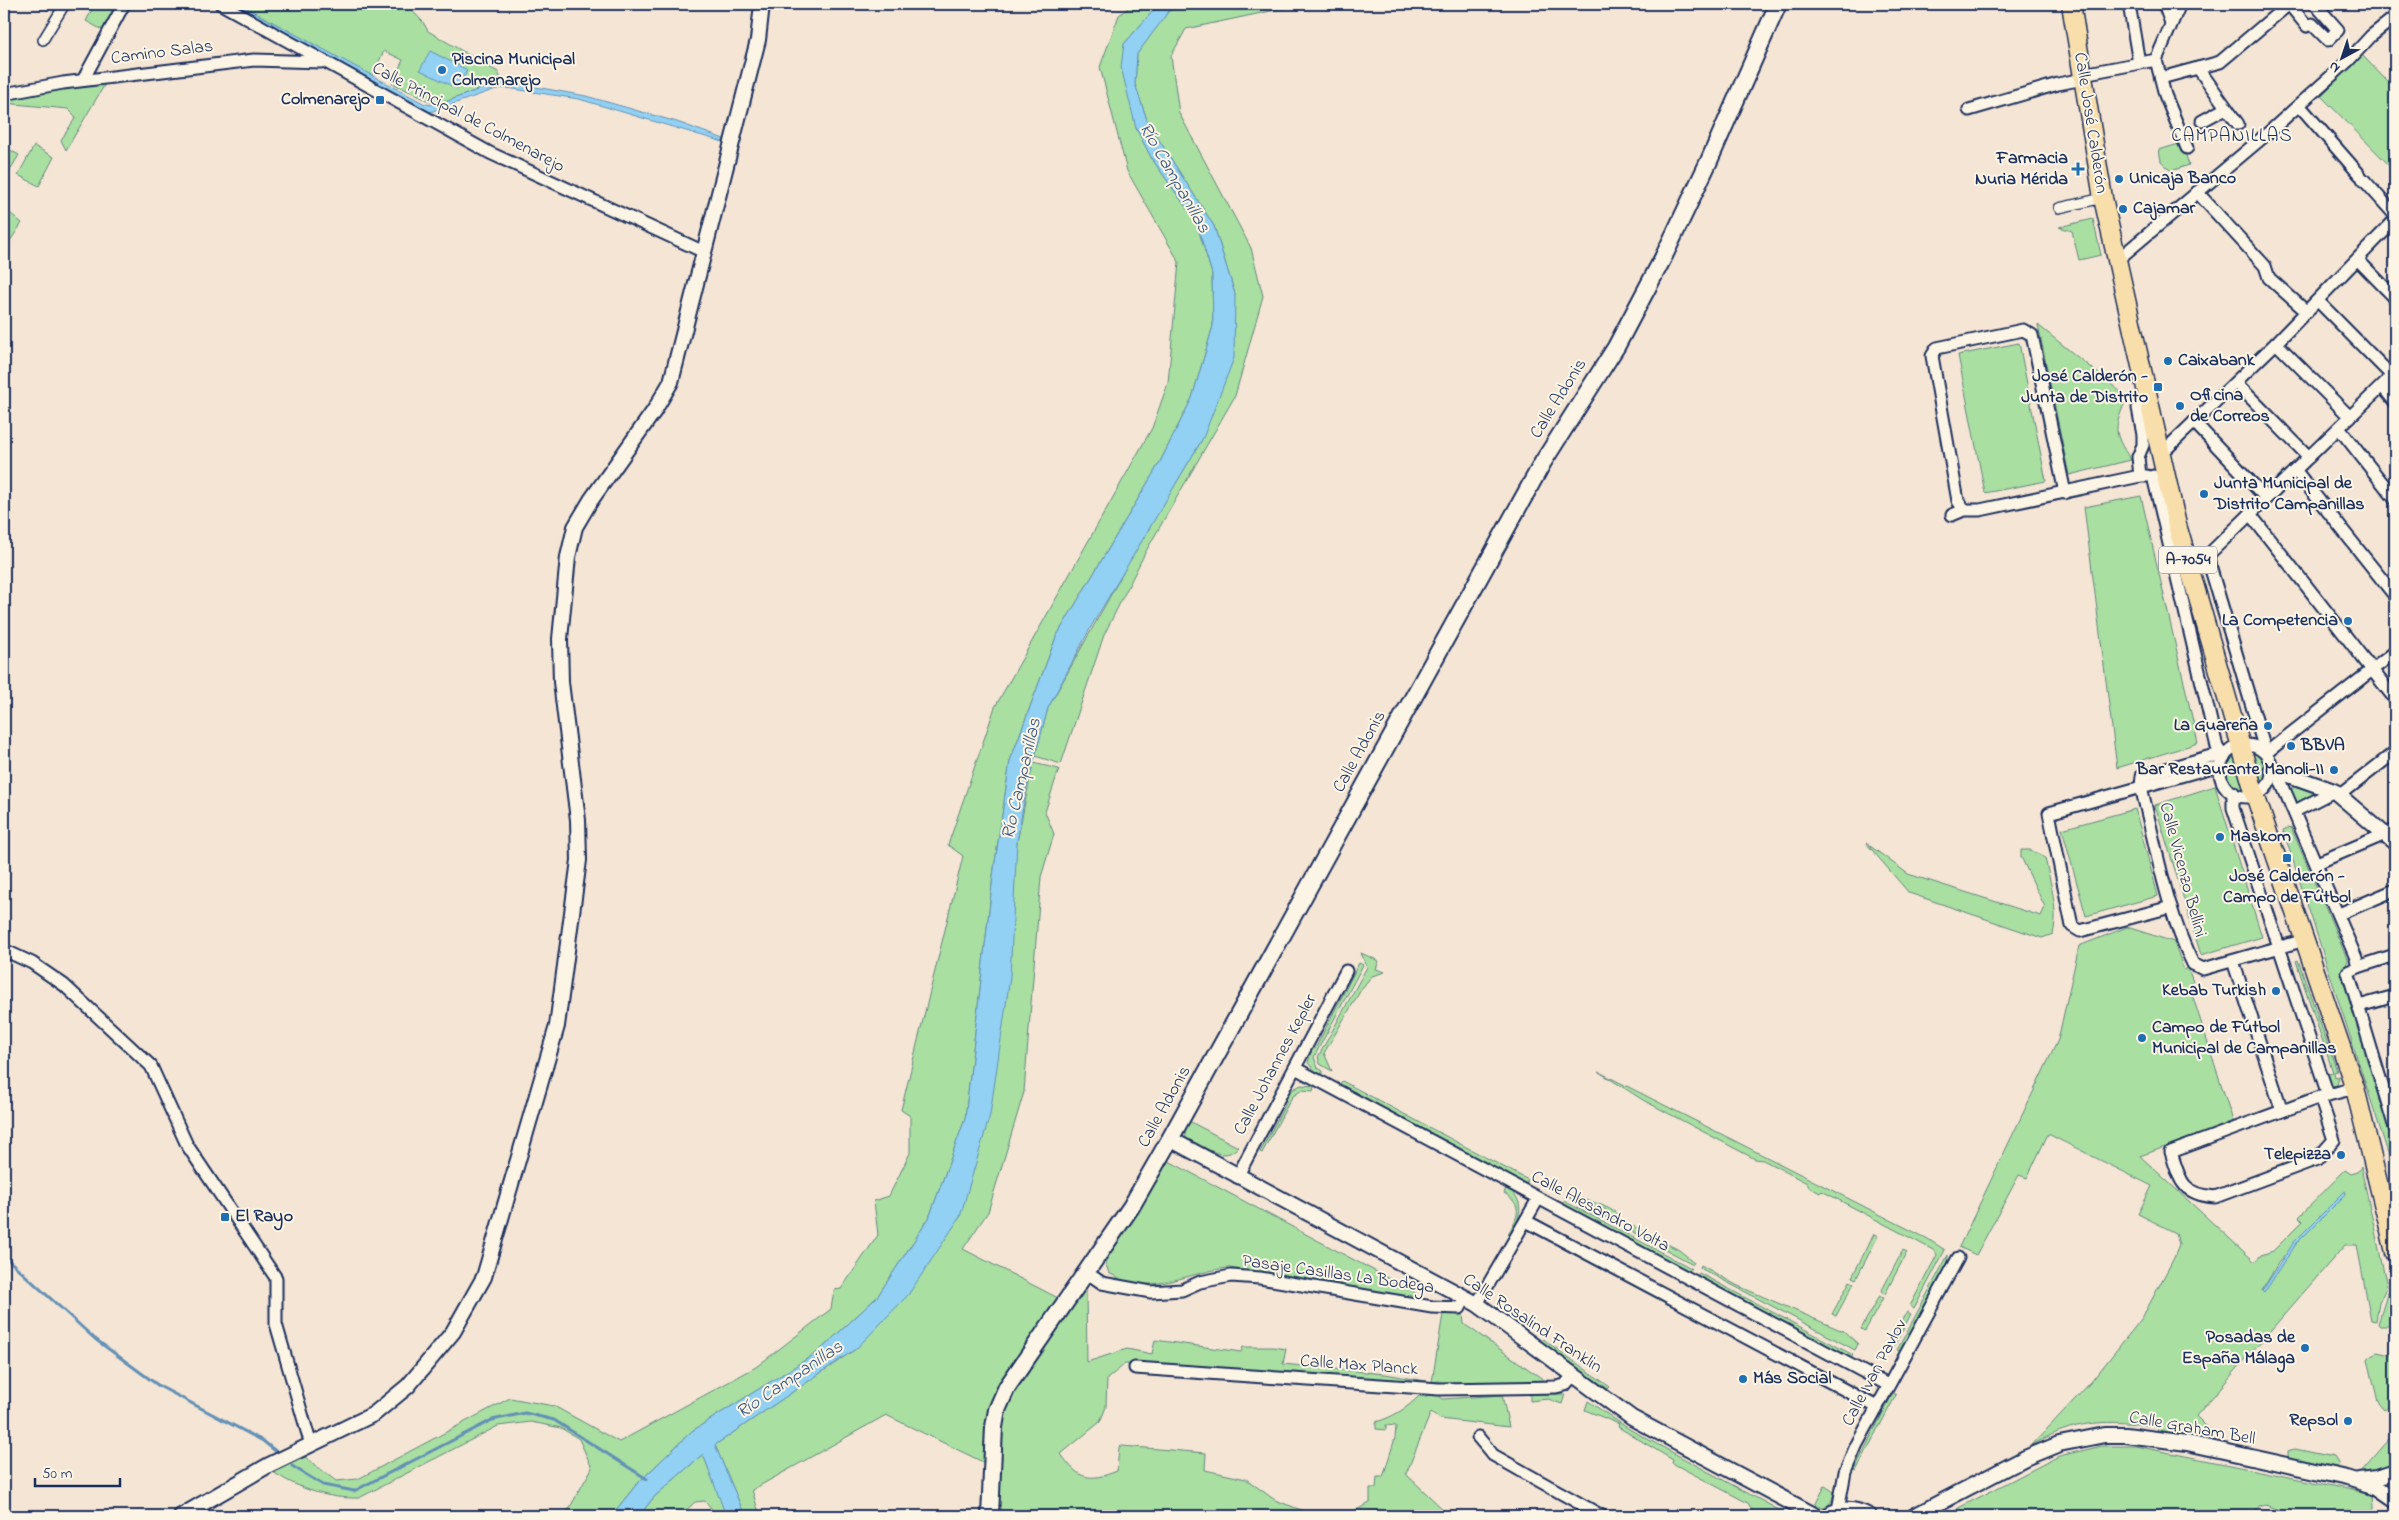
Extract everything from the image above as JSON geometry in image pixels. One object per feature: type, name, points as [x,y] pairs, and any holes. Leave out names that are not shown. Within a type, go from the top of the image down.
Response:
[{"type":"main road","name":"Calle Adonis","points":[[990,1516],[994,1427],[997,1410],[1007,1387],[1130,1207],[1170,1139],[1543,462],[1616,347],[1709,161],[1778,4]]},
{"type":"main road","name":"Calle José Calderón","points":[[2071,4],[2103,198],[2160,455],[2159,474],[2177,525],[2255,795],[2279,860],[2304,940],[2355,1088],[2393,1222],[2395,1252]]},
{"type":"street","points":[[43,40],[65,4]]},
{"type":"street","points":[[84,80],[124,4]]},
{"type":"street","name":"Calle Principal de Colmenarejo","points":[[221,4],[490,153],[704,252]]},
{"type":"street","points":[[181,1516],[269,1465],[374,1414],[408,1386],[453,1332],[484,1276],[557,1026],[579,860],[578,820],[561,682],[560,639],[568,557],[575,526],[591,500],[654,411],[671,382],[758,40],[762,4]]},
{"type":"street","points":[[2129,4],[2139,63]]},
{"type":"street","points":[[2164,4],[2171,23]]},
{"type":"street","points":[[2180,4],[2156,60],[2165,95],[2187,148]]},
{"type":"street","points":[[2161,78],[2220,62],[2289,4],[2307,26],[2312,24],[2328,40],[2338,30],[2315,4]]},
{"type":"street","points":[[2116,262],[2197,192],[2234,163],[2395,17]]},
{"type":"street","name":"Camino Salas","points":[[4,94],[84,80],[254,60],[325,63]]},
{"type":"street","points":[[1969,110],[2083,77],[2156,60]]},
{"type":"street","points":[[2198,68],[2238,124]]},
{"type":"street","points":[[2299,105],[2395,216]]},
{"type":"street","points":[[2202,121],[2226,108]]},
{"type":"street","points":[[2197,192],[2265,266],[2269,278],[2307,312]]},
{"type":"street","points":[[2058,208],[2103,198]]},
{"type":"street","points":[[2160,455],[2318,301],[2395,220]]},
{"type":"street","points":[[2358,260],[2395,298]]},
{"type":"street","points":[[2318,301],[2394,375],[2207,556],[2266,753],[2295,811],[2339,914],[2358,966]]},
{"type":"street","points":[[1964,510],[1958,501],[1932,356],[1938,348],[2022,330],[2032,335],[2066,493]]},
{"type":"street","points":[[2276,343],[2350,417]]},
{"type":"street","points":[[2236,383],[2309,457]]},
{"type":"street","points":[[2382,386],[2395,402]]},
{"type":"street","points":[[2140,476],[2138,457],[2143,445],[2143,435],[2138,408],[2145,391]]},
{"type":"street","points":[[2194,422],[2266,498]]},
{"type":"street","points":[[2339,428],[2395,499]]},
{"type":"street","points":[[2295,470],[2395,596]]},
{"type":"street","points":[[1952,515],[1964,510],[1980,510],[2140,476],[2159,474]]},
{"type":"street","name":"Calle José Calderón","points":[[2159,474],[2222,763],[2223,781],[2233,792]]},
{"type":"street","points":[[2250,514],[2395,699]]},
{"type":"street","points":[[2266,753],[2395,652]]},
{"type":"street","points":[[2171,907],[2080,931],[2072,926],[2049,813],[2141,788],[2142,776],[2211,756],[2222,763],[2228,752],[2242,745],[2259,748],[2266,753]]},
{"type":"street","points":[[2295,811],[2337,793],[2395,752]]},
{"type":"street","points":[[2276,770],[2268,785],[2255,795],[2240,796],[2233,792],[2233,808],[2279,948],[2324,1096],[2334,1140],[2317,1159],[2215,1197],[2199,1196],[2181,1183],[2171,1152],[2324,1096],[2355,1088]]},
{"type":"street","points":[[2276,770],[2337,793],[2392,835]]},
{"type":"street","name":"Calle Vicenzo Bellini","points":[[2141,788],[2171,907],[2193,964],[2203,969],[2304,940]]},
{"type":"street","points":[[2317,863],[2392,835]]},
{"type":"street","points":[[2339,914],[2395,890]]},
{"type":"street","points":[[4,950],[32,963],[64,985],[151,1066],[187,1145],[276,1278],[276,1324],[311,1445]]},
{"type":"street","points":[[2395,955],[2358,966],[2348,972],[2395,1128]]},
{"type":"street","points":[[2233,961],[2282,1111]]},
{"type":"street","name":"Calle Johannes Kepler","points":[[1237,1176],[1346,970]]},
{"type":"street","points":[[2359,1006],[2395,996]]},
{"type":"street","name":"Calle Alesandro Volta","points":[[1295,1068],[1888,1385]]},
{"type":"street","name":"Calle Rosalind Franklin","points":[[1170,1139],[1471,1301],[1646,1427],[1816,1516]]},
{"type":"street","points":[[1471,1301],[1538,1199]]},
{"type":"street","points":[[1526,1220],[1877,1407]]},
{"type":"street","name":"Calle Ivan Pavlov","points":[[1832,1513],[1845,1472],[1877,1407],[1958,1258]]},
{"type":"street","name":"Pasaje Casillas La Bodega","points":[[1086,1272],[1102,1283],[1151,1292],[1182,1290],[1200,1282],[1231,1276],[1260,1278],[1432,1307],[1460,1308],[1471,1301]]},
{"type":"street","name":"Calle Max Planck","points":[[1135,1368],[1438,1389],[1556,1387],[1565,1385],[1574,1374]]},
{"type":"street","name":"Calle Graham Bell","points":[[1916,1516],[2042,1451],[2080,1438],[2105,1435],[2126,1435],[2187,1443],[2356,1480],[2376,1487],[2395,1500]]},
{"type":"street","points":[[1478,1437],[1493,1455],[1602,1516]]},
{"type":"street","name":"Calle Graham Bell","points":[[2356,1480],[2377,1478],[2395,1472]]},
{"type":"street","points":[[1832,1513],[1856,1511],[1869,1516]]},
{"type":"green space","points":[[95,4],[107,4],[118,9],[106,32],[86,21]]},
{"type":"green space","points":[[247,4],[406,4],[423,22],[428,31],[498,72],[502,81],[437,105],[392,83],[403,60],[384,51],[372,76],[245,7]]},
{"type":"green space","points":[[1133,4],[1159,4],[1124,44],[1136,128],[1152,159],[1196,221],[1212,274],[1213,326],[1192,398],[1160,462],[1056,637],[1010,761],[993,876],[965,1119],[929,1218],[877,1297],[818,1352],[692,1431],[636,1485],[611,1516],[565,1516],[592,1468],[579,1439],[561,1428],[531,1422],[498,1426],[359,1498],[325,1495],[303,1488],[283,1478],[273,1472],[305,1457],[336,1481],[358,1479],[510,1398],[554,1406],[619,1442],[756,1367],[831,1309],[834,1290],[841,1289],[878,1235],[874,1201],[889,1196],[910,1153],[910,1116],[901,1110],[963,856],[948,845],[995,707],[1152,428],[1168,383],[1179,262],[1127,171],[1100,67],[1119,15]]},
{"type":"green space","points":[[1186,4],[1304,4],[1186,29],[1171,56],[1179,113],[1251,248],[1263,296],[1235,396],[1146,551],[1104,635],[1061,764],[1035,756],[1048,708],[1134,553],[1203,438],[1235,294],[1214,226],[1148,123],[1135,84],[1137,54],[1169,10]]},
{"type":"green space","points":[[2362,55],[2387,81],[2395,74],[2395,171],[2321,96]]},
{"type":"green space","points":[[105,84],[66,150],[61,140],[76,117],[68,109],[4,103],[4,97]]},
{"type":"green space","points":[[2182,143],[2189,165],[2171,171],[2161,161],[2159,150]]},
{"type":"green space","points":[[34,146],[54,157],[39,186],[18,175]]},
{"type":"green space","points":[[4,147],[19,155],[10,170],[4,166]]},
{"type":"green space","points":[[4,208],[22,223],[4,250]]},
{"type":"green space","points":[[2093,219],[2101,255],[2079,260],[2072,231],[2059,227]]},
{"type":"green space","points":[[2038,325],[2127,397],[2119,416],[2117,430],[2118,436],[2131,460],[2069,475]]},
{"type":"green space","points":[[2019,343],[2046,481],[1985,493],[1958,355]]},
{"type":"green space","points":[[2141,496],[2198,743],[2117,768],[2084,507]]},
{"type":"green space","points":[[2254,751],[2263,758],[2266,767],[2267,775],[2259,783],[2249,753]]},
{"type":"green space","points":[[2234,756],[2245,791],[2233,787],[2226,777],[2226,766]]},
{"type":"green space","points":[[1033,763],[1059,769],[1045,812],[1054,834],[1041,877],[1024,1092],[988,1212],[963,1249],[1058,1298],[994,1399],[985,1463],[886,1415],[752,1490],[760,1516],[745,1516],[715,1445],[857,1348],[960,1217],[1017,842]]},
{"type":"green space","points":[[2296,782],[2308,785],[2321,794],[2298,804],[2291,790]]},
{"type":"green space","points":[[2215,786],[2262,937],[2201,955],[2155,805]]},
{"type":"green space","points":[[2135,809],[2158,896],[2086,916],[2062,829]]},
{"type":"green space","points":[[2291,827],[2348,961],[2343,969],[2343,976],[2391,1126],[2395,1158],[2390,1159],[2283,830]]},
{"type":"green space","points":[[1866,843],[1908,874],[2041,916],[2045,907],[2021,857],[2021,850],[2031,850],[2045,858],[2055,915],[2053,934],[2042,938],[1909,893]]},
{"type":"green space","points":[[2127,927],[2174,942],[2184,970],[2188,968],[2193,982],[2189,985],[2233,1121],[2227,1123],[2227,1125],[2140,1156],[2255,1262],[2261,1255],[2273,1251],[2303,1221],[2299,1217],[2345,1170],[2351,1174],[2357,1172],[2361,1167],[2387,1286],[2379,1303],[2376,1321],[2371,1320],[2357,1245],[2345,1245],[2196,1416],[2210,1430],[2208,1439],[2240,1449],[2157,1432],[2158,1427],[2108,1422],[2077,1426],[2047,1437],[2031,1446],[2091,1382],[2142,1318],[2174,1258],[2179,1245],[2176,1233],[2138,1214],[2152,1186],[2048,1134],[2027,1178],[2019,1175],[1976,1255],[1959,1247],[2058,1040],[2079,946]],"holes":[[[2345,1191],[2346,1194],[2296,1244],[2262,1291],[2278,1263]]]},
{"type":"green space","points":[[1361,953],[1379,961],[1376,969],[1385,972],[1372,976],[1362,988],[1324,1053],[1332,1071],[1320,1064],[1318,1057],[1367,967]]},
{"type":"green space","points":[[2298,960],[2337,1071],[2334,1072],[2335,1077],[2339,1076],[2337,1085],[2332,1086],[2325,1074],[2333,1072],[2296,961]]},
{"type":"green space","points":[[1359,963],[1363,965],[1314,1057],[1318,1068],[1323,1071],[1320,1076],[1308,1063],[1312,1048],[1315,1049]]},
{"type":"green space","points":[[1599,1072],[1928,1239],[1945,1250],[1914,1309],[1910,1306],[1937,1255],[1935,1251],[1822,1191],[1820,1193],[1809,1187],[1807,1183],[1763,1160],[1755,1159],[1643,1100]]},
{"type":"green space","points":[[1342,1081],[1528,1180],[1526,1184],[1340,1084]]},
{"type":"green space","points":[[1301,1085],[1314,1086],[1313,1091],[1302,1090],[1292,1097],[1262,1153],[1260,1152],[1287,1101],[1285,1098],[1290,1091]]},
{"type":"green space","points":[[1189,1121],[1238,1147],[1228,1154],[1222,1154],[1211,1151],[1194,1142],[1192,1145],[1185,1134]]},
{"type":"green space","points":[[1167,1160],[1416,1293],[1412,1297],[1229,1268],[1153,1284],[1127,1282],[1118,1278],[1109,1273],[1104,1260]]},
{"type":"green space","points":[[1506,1188],[1517,1198],[1520,1210],[1511,1235],[1508,1234],[1516,1217],[1517,1207],[1504,1193]]},
{"type":"green space","points":[[1566,1196],[1595,1203],[1620,1216],[1615,1222],[1604,1216],[1606,1210],[1596,1206],[1593,1210]]},
{"type":"green space","points":[[1564,1201],[1691,1268],[1689,1271],[1563,1204]]},
{"type":"green space","points":[[1633,1226],[1679,1250],[1694,1262],[1693,1264],[1631,1231]]},
{"type":"green space","points":[[1874,1234],[1878,1236],[1856,1279],[1852,1277]]},
{"type":"green space","points":[[1560,1243],[1672,1304],[1671,1306],[1558,1246]]},
{"type":"green space","points":[[1903,1250],[1907,1252],[1885,1294],[1881,1292]]},
{"type":"green space","points":[[1948,1255],[1948,1263],[1901,1352],[1897,1350]]},
{"type":"green space","points":[[1701,1265],[1736,1285],[1845,1332],[1858,1344],[1855,1350],[1700,1268]]},
{"type":"green space","points":[[1699,1273],[1853,1355],[1851,1358],[1697,1276]]},
{"type":"green space","points":[[1850,1281],[1854,1283],[1836,1316],[1832,1314]]},
{"type":"green space","points":[[1082,1288],[1086,1288],[1087,1362],[1127,1349],[1152,1354],[1155,1340],[1241,1352],[1243,1347],[1273,1347],[1286,1349],[1283,1364],[1385,1374],[1432,1382],[1443,1314],[1463,1314],[1464,1324],[1547,1382],[1444,1385],[1439,1381],[1433,1382],[1432,1385],[1125,1364],[1107,1379],[1106,1407],[1100,1422],[1061,1454],[1067,1463],[1079,1474],[1099,1477],[1117,1471],[1119,1447],[1122,1446],[1206,1453],[1205,1470],[1246,1479],[1275,1500],[1317,1516],[994,1516],[1001,1413],[1013,1388]]},
{"type":"green space","points":[[2388,1291],[2395,1324],[2380,1326],[2378,1324]]},
{"type":"green space","points":[[1879,1296],[1883,1298],[1865,1331],[1861,1329]]},
{"type":"green space","points":[[1907,1312],[1911,1314],[1893,1348],[1889,1345]]},
{"type":"green space","points":[[1543,1339],[1610,1387],[1608,1389],[1541,1342]]},
{"type":"green space","points":[[2377,1352],[2395,1356],[2396,1379],[2394,1394],[2389,1407],[2385,1410],[2378,1402],[2368,1359]]},
{"type":"green space","points":[[1428,1393],[1437,1394],[1443,1399],[1502,1395],[1509,1427],[1440,1419],[1431,1412],[1406,1474],[1450,1516],[1317,1516],[1350,1513],[1370,1503],[1370,1488],[1376,1488],[1377,1477],[1383,1477],[1395,1438],[1396,1426],[1386,1425],[1386,1430],[1376,1429],[1376,1422],[1399,1412],[1419,1396],[1426,1397]]},
{"type":"green space","points":[[1893,1393],[1896,1395],[1856,1471],[1854,1470]]},
{"type":"green space","points":[[1530,1394],[1565,1394],[1562,1404],[1548,1399],[1530,1401]]},
{"type":"green space","points":[[1588,1401],[1629,1429],[1790,1516],[1755,1516],[1748,1503],[1672,1463],[1673,1460],[1618,1427],[1619,1424],[1585,1410]]},
{"type":"green space","points":[[2395,1433],[2395,1461],[2380,1471],[2360,1473]]},
{"type":"green space","points":[[2102,1446],[2136,1446],[2372,1494],[2374,1516],[2296,1516],[2266,1505],[2259,1507],[2253,1516],[1943,1516],[2059,1456]]},
{"type":"green space","points":[[2295,1449],[2334,1457],[2339,1465],[2335,1470],[2289,1460],[2289,1451]]},
{"type":"green space","points":[[703,1454],[727,1516],[718,1516],[705,1501],[695,1502],[680,1516],[639,1516],[654,1497]]},
{"type":"green space","points":[[1825,1486],[1834,1492],[1832,1500],[1827,1507],[1814,1507]]},
{"type":"water","points":[[228,4],[239,4],[425,104],[437,105],[502,81],[586,96],[677,122],[724,139],[723,142],[579,99],[507,88],[496,89],[430,112]]},
{"type":"water","name":"Río Campanillas","points":[[1159,4],[1186,4],[1169,11],[1137,54],[1135,84],[1148,123],[1214,226],[1235,294],[1234,358],[1203,438],[1092,625],[1048,708],[1026,790],[1017,842],[1010,977],[990,1115],[960,1217],[908,1295],[857,1348],[715,1445],[745,1516],[726,1516],[703,1454],[654,1497],[639,1516],[611,1516],[636,1485],[692,1431],[818,1352],[877,1297],[929,1218],[965,1119],[993,876],[1010,761],[1056,637],[1160,462],[1192,398],[1213,326],[1212,274],[1196,221],[1152,159],[1136,128],[1121,67],[1124,44]]},
{"type":"water","points":[[430,51],[467,70],[458,89],[420,70]]},
{"type":"water","points":[[2345,1191],[2346,1194],[2296,1244],[2264,1293],[2262,1291],[2294,1242]]},
{"type":"waterway","points":[[4,1256],[95,1339],[159,1386],[263,1441],[278,1453]]},
{"type":"waterway","points":[[292,1466],[323,1485],[354,1491],[492,1420],[525,1413],[554,1420],[647,1479]]},
{"type":"place","name":"Piscina Municipal Colmenarejo","points":[[442,70]]},
{"type":"place","name":"Colmenarejo","points":[[380,100]]},
{"type":"place","name":"Farmacia Nuria Mérida","points":[[2078,169]]},
{"type":"place","name":"Unicaja Banco","points":[[2119,179]]},
{"type":"place","name":"Cajamar","points":[[2123,209]]},
{"type":"place","name":"Caixabank","points":[[2168,361]]},
{"type":"place","name":"José Calderón - Junta de Distrito","points":[[2158,387]]},
{"type":"place","name":"Oficina de Correos","points":[[2180,406]]},
{"type":"place","name":"Junta Municipal de Distrito Campanillas","points":[[2204,494]]},
{"type":"place","name":"La Competencia","points":[[2348,621]]},
{"type":"place","name":"La Guareña","points":[[2268,726]]},
{"type":"place","name":"BBVA","points":[[2291,746]]},
{"type":"place","name":"Bar Restaurante Manoli-II","points":[[2334,770]]},
{"type":"place","name":"Maskom","points":[[2220,837]]},
{"type":"place","name":"José Calderón - Campo de Fútbol","points":[[2287,858]]},
{"type":"place","name":"Kebab Turkish","points":[[2276,991]]},
{"type":"place","name":"Campo de Fútbol Municipal de Campanillas","points":[[2142,1038]]},
{"type":"place","name":"Telepizza","points":[[2341,1155]]},
{"type":"place","name":"El Rayo","points":[[225,1217]]},
{"type":"place","name":"Posadas de España Málaga","points":[[2305,1348]]},
{"type":"place","name":"Más Social","points":[[1743,1379]]},
{"type":"place","name":"Repsol","points":[[2348,1421]]},
{"type":"district","name":"CAMPANILLAS","points":[[2232,136]]}]
